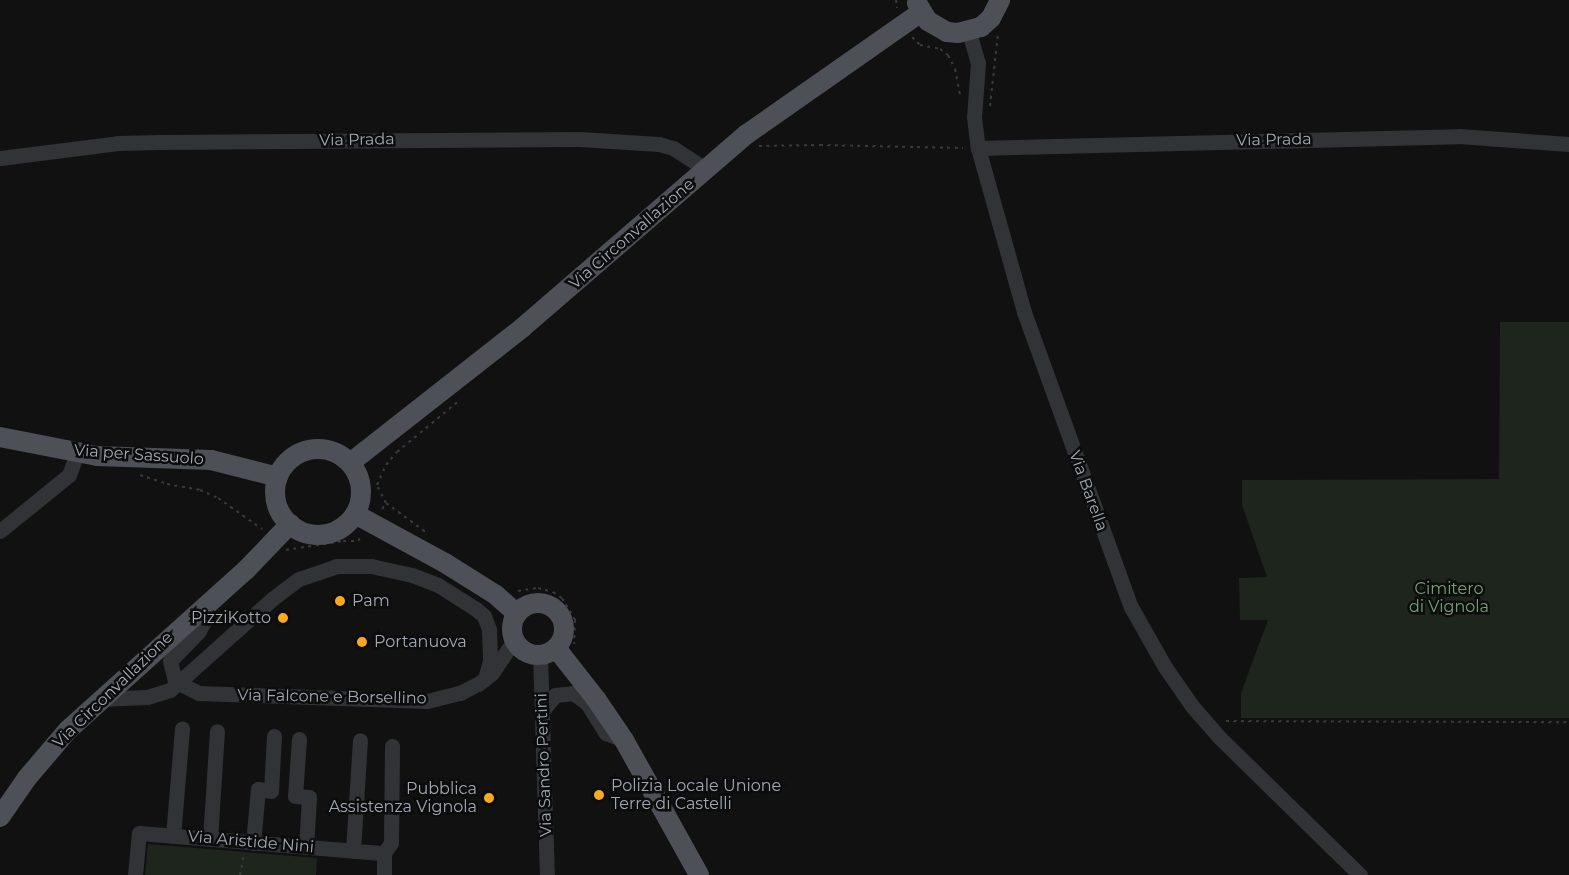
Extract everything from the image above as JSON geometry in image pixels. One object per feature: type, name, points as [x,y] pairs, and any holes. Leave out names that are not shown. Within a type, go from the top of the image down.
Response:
[{"type":"main road","points":[[918,6],[928,21],[947,32],[969,32],[991,18],[1000,0]]},
{"type":"main road","name":"Via Circonvallazione","points":[[350,463],[522,328],[769,117],[904,24],[918,6]]},
{"type":"main road","name":"Via per Sassuolo","points":[[0,437],[77,453],[124,458],[211,460],[278,477]]},
{"type":"main road","points":[[316,449],[329,450],[350,463],[360,482],[362,493],[355,514],[347,524],[325,535],[306,533],[290,524],[283,516],[276,498],[278,477],[293,457],[316,449]]},
{"type":"main road","points":[[355,514],[476,582],[517,614]]},
{"type":"main road","name":"Via Circonvallazione","points":[[0,817],[27,778],[68,730],[275,541],[290,524]]},
{"type":"main road","points":[[548,652],[565,629],[556,609],[535,603],[522,608],[512,627],[514,640],[525,651],[548,652],[596,699],[624,740],[699,875]]},
{"type":"street","name":"Via Barella","points":[[969,32],[978,63],[974,117],[978,148],[1036,348],[1118,573],[1147,639],[1192,706],[1218,736],[1360,875]]},
{"type":"street","name":"Via Prada","points":[[978,148],[1459,136],[1569,144]]},
{"type":"street","name":"Via Prada","points":[[0,158],[118,143],[579,139],[666,146],[688,156],[707,170]]},
{"type":"street","points":[[0,531],[69,475],[77,453]]},
{"type":"street","points":[[100,699],[156,695],[177,684],[272,599],[299,579],[318,570],[336,566],[371,566],[412,575],[438,585],[476,609],[487,622],[490,661],[485,679]]},
{"type":"street","points":[[438,585],[476,582]]},
{"type":"street","points":[[177,684],[172,675],[170,661],[199,631],[204,621],[204,606]]},
{"type":"street","name":"Via Falcone e Borsellino","points":[[177,684],[199,693],[413,702],[443,698],[485,679],[505,657],[514,640]]},
{"type":"street","name":"Via Sandro Pertini","points":[[547,875],[543,710],[548,652]]},
{"type":"street","points":[[543,710],[555,695],[573,693],[586,703],[606,733],[624,740]]},
{"type":"street","points":[[173,836],[182,728]]},
{"type":"street","points":[[210,839],[217,731]]},
{"type":"street","points":[[249,842],[258,789],[271,790],[274,736]]},
{"type":"street","points":[[299,740],[295,796],[309,797],[306,847]]},
{"type":"street","points":[[353,851],[360,740]]},
{"type":"street","points":[[384,875],[384,853],[391,843],[392,746]]},
{"type":"street","name":"Via Aristide Nini","points":[[135,875],[139,833],[384,853]]},
{"type":"path","points":[[896,0],[904,24],[920,45],[940,49],[948,56],[955,69],[960,98]]},
{"type":"path","points":[[987,116],[993,95],[994,47],[1004,26]]},
{"type":"path","points":[[758,146],[978,148]]},
{"type":"path","points":[[136,474],[167,484],[200,489],[218,498],[246,516],[288,552],[343,541],[358,541],[373,524],[386,503],[378,485],[386,465],[397,452],[462,398]]},
{"type":"path","points":[[1228,729],[1220,721],[1569,722]]},
{"type":"path","points":[[240,875],[249,842]]},
{"type":"path","points":[[244,866],[245,875]]},
{"type":"green space","name":"Cimitero di Vignola","points":[[1500,322],[1569,322],[1569,718],[1241,718],[1241,693],[1268,620],[1240,620],[1239,578],[1267,577],[1242,505],[1242,480],[1499,479]]},
{"type":"green space","points":[[148,844],[317,858],[316,875],[145,875]]},
{"type":"place","name":"Pam","points":[[340,601]]},
{"type":"place","name":"PizziKotto","points":[[283,618]]},
{"type":"place","name":"Portanuova","points":[[362,642]]},
{"type":"place","name":"Polizia Locale Unione Terre di Castelli","points":[[599,795]]},
{"type":"place","name":"Pubblica Assistenza Vignola","points":[[489,798]]}]
